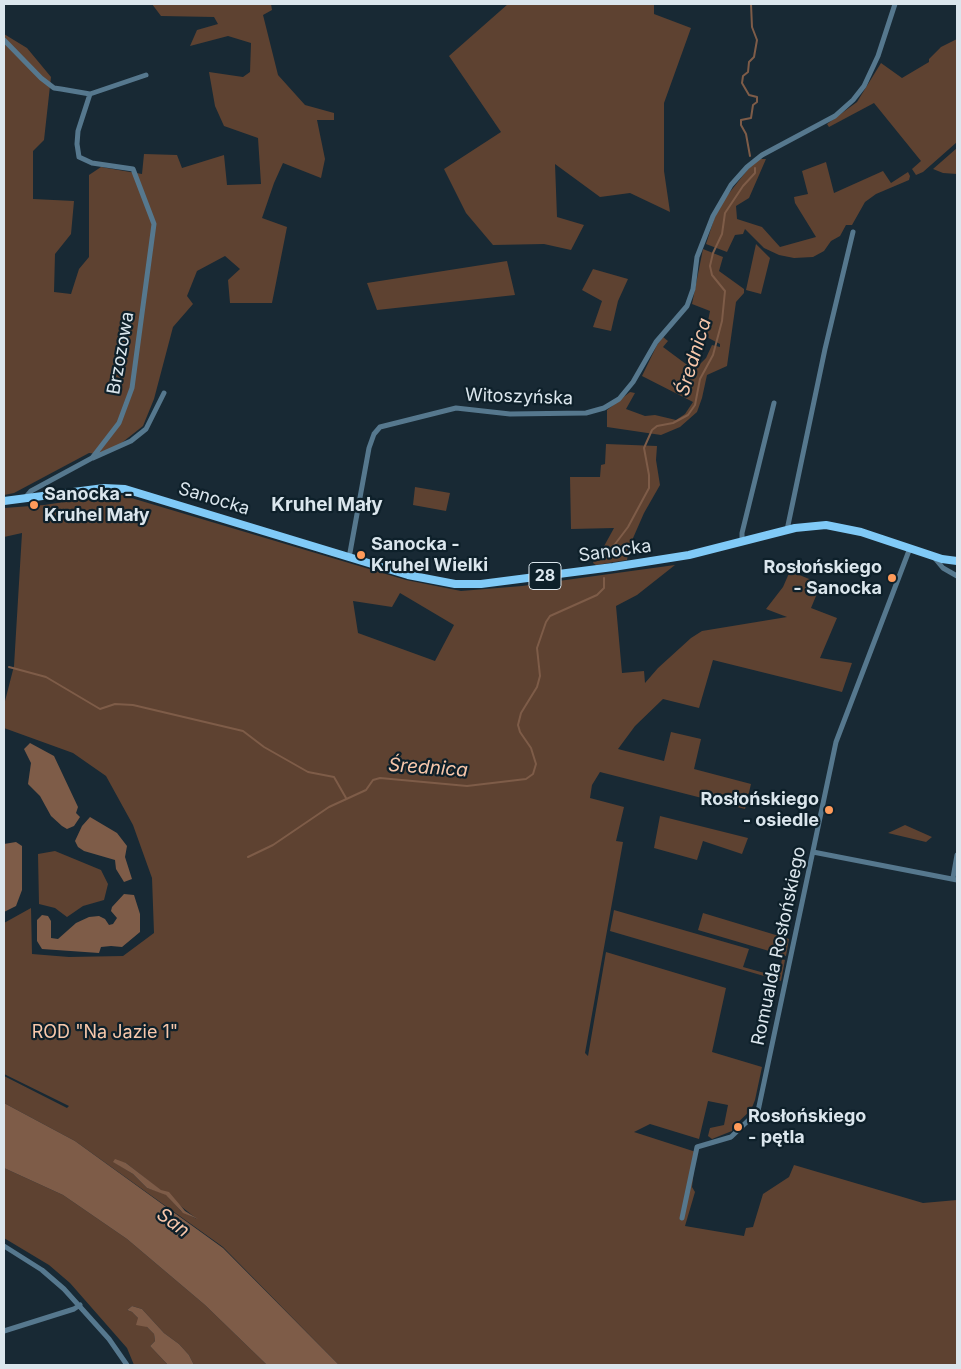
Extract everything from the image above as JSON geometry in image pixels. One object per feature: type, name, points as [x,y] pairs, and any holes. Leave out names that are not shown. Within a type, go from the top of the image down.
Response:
[{"type":"main road","name":"Sanocka","points":[[4,501],[104,488],[126,489],[349,558],[427,580],[464,584],[613,567],[689,555],[787,530],[826,525],[861,532],[910,548]]},
{"type":"main road","name":"28","points":[[910,548],[933,556],[957,561]]},
{"type":"street","name":"Witoszyńska","points":[[349,558],[369,448],[374,434],[380,427],[464,408],[510,414],[586,413],[604,408],[619,398],[633,382],[656,342],[687,306],[693,289],[697,257],[713,216],[723,197],[739,176],[762,155],[835,116],[853,100],[864,86],[874,65],[886,35],[895,4]]},
{"type":"street","points":[[4,40],[48,84],[60,89],[90,94],[146,75]]},
{"type":"street","name":"Brzozowa","points":[[25,498],[31,491],[92,458],[119,422],[133,378],[154,224],[133,169],[92,164],[80,157],[77,144],[78,131],[90,94]]},
{"type":"street","points":[[787,530],[825,349],[853,232]]},
{"type":"street","points":[[92,458],[131,441],[146,429],[164,392]]},
{"type":"street","points":[[742,542],[742,533],[774,403]]},
{"type":"street","name":"Romualda Rosłońskiego","points":[[682,1218],[697,1148],[730,1137],[758,1111],[839,734],[910,548]]},
{"type":"street","points":[[933,556],[943,568],[957,576]]},
{"type":"street","points":[[813,852],[941,878],[955,879],[957,855]]},
{"type":"street","points":[[4,1246],[42,1270],[80,1305],[109,1339],[127,1365]]},
{"type":"street","points":[[4,1331],[74,1309],[80,1305]]},
{"type":"green space","points":[[152,4],[271,4],[272,10],[263,15],[278,75],[305,105],[334,113],[334,120],[317,120],[325,159],[321,178],[283,163],[274,183],[262,218],[287,227],[272,303],[230,303],[228,280],[240,269],[225,256],[197,271],[187,296],[193,304],[173,327],[154,399],[143,426],[119,445],[98,454],[89,453],[14,493],[4,495],[4,34],[27,48],[51,77],[44,140],[33,151],[33,199],[74,201],[71,234],[55,254],[54,292],[71,294],[79,269],[89,257],[89,175],[101,167],[142,174],[144,154],[177,155],[182,168],[224,155],[227,185],[261,184],[258,138],[224,126],[215,106],[209,72],[243,77],[250,72],[251,43],[228,36],[190,46],[197,30],[218,24],[214,17],[161,16]]},
{"type":"green space","points":[[508,4],[654,4],[654,14],[691,28],[664,103],[664,171],[670,212],[630,193],[600,197],[555,164],[557,217],[584,225],[571,250],[544,244],[493,245],[466,213],[444,169],[501,132],[449,56]]},
{"type":"green space","points":[[957,39],[957,142],[923,172],[916,175],[912,169],[921,161],[874,103],[829,127],[827,124],[857,102],[881,63],[902,78],[929,62],[929,59],[941,47]]},
{"type":"green space","points":[[957,148],[957,174],[943,173],[933,169]]},
{"type":"green space","points":[[759,159],[766,159],[749,198],[736,206],[737,219],[762,227],[780,247],[816,237],[795,203],[794,197],[808,194],[802,171],[826,162],[834,193],[883,171],[891,183],[908,172],[910,176],[909,180],[876,194],[865,202],[852,225],[846,225],[840,236],[831,241],[824,251],[813,257],[794,258],[779,255],[764,248],[745,229],[743,234],[735,235],[727,252],[706,244],[718,207],[749,168]]},
{"type":"green space","points":[[756,244],[770,258],[761,294],[746,290]]},
{"type":"green space","points":[[703,249],[723,257],[719,271],[744,289],[744,293],[736,302],[727,366],[707,375],[697,412],[680,427],[661,435],[607,427],[607,410],[630,392],[635,393],[626,409],[645,416],[655,415],[676,420],[685,414],[693,402],[642,376],[663,337],[668,341],[663,347],[694,370],[706,358],[712,345],[720,347],[720,344],[697,332],[708,321],[710,311],[692,304]]},
{"type":"green space","points":[[507,261],[515,295],[377,310],[367,283]]},
{"type":"green space","points":[[593,269],[628,279],[618,301],[611,331],[593,327],[602,301],[582,290]]},
{"type":"green space","points":[[606,444],[657,446],[656,460],[660,485],[644,513],[630,545],[627,560],[596,565],[593,563],[594,560],[597,559],[614,528],[571,529],[570,477],[600,477],[601,465],[605,464]]},
{"type":"green space","points":[[415,487],[450,493],[446,511],[413,505]]},
{"type":"green space","name":"ROD \"Na Jazie 1\"","points":[[118,494],[406,580],[461,591],[522,586],[675,565],[637,595],[616,606],[622,673],[644,671],[645,683],[658,668],[691,638],[702,631],[787,617],[766,609],[783,587],[790,571],[821,584],[811,608],[837,618],[820,658],[852,663],[842,692],[713,660],[699,708],[663,699],[635,726],[618,749],[664,761],[671,732],[701,739],[694,769],[751,784],[745,809],[600,772],[592,785],[590,798],[624,807],[616,841],[623,842],[585,1053],[588,1056],[606,952],[726,988],[712,1052],[762,1067],[751,1110],[732,1128],[732,1131],[712,1139],[708,1136],[710,1128],[724,1125],[728,1105],[708,1101],[699,1139],[650,1124],[634,1132],[696,1152],[692,1187],[695,1192],[685,1226],[744,1236],[746,1228],[753,1227],[763,1194],[789,1177],[794,1165],[923,1203],[957,1200],[957,1365],[339,1365],[223,1247],[75,1141],[4,1103],[4,1076],[67,1108],[69,1106],[4,1074],[4,923],[31,908],[32,954],[69,957],[123,956],[154,933],[152,878],[133,825],[106,776],[73,753],[4,728],[4,705],[14,666],[22,533],[4,537],[4,508],[44,505]],"holes":[[[400,593],[454,625],[435,661],[358,633],[353,601],[392,607]],[[114,1162],[126,1163],[165,1194],[147,1188],[133,1174]],[[168,1196],[197,1219],[181,1211]]]},
{"type":"green space","points":[[660,816],[748,838],[742,854],[703,841],[697,860],[654,848]]},
{"type":"green space","points":[[905,825],[932,837],[926,842],[888,833]]},
{"type":"green space","points":[[55,851],[101,870],[108,884],[104,900],[83,906],[67,917],[55,908],[39,904],[38,854]]},
{"type":"green space","points":[[614,910],[749,949],[743,967],[779,977],[782,959],[785,960],[781,981],[610,931]]},
{"type":"green space","points":[[703,913],[789,939],[786,956],[698,930]]},
{"type":"green space","points":[[4,1168],[63,1195],[127,1239],[205,1305],[267,1365],[194,1365],[189,1355],[179,1344],[164,1333],[142,1309],[132,1306],[127,1310],[132,1312],[154,1334],[155,1341],[150,1346],[168,1365],[134,1365],[127,1348],[70,1283],[49,1265],[4,1238]]},
{"type":"water","points":[[30,743],[54,756],[78,807],[76,813],[80,817],[74,826],[67,829],[51,816],[40,796],[28,784],[31,763],[24,749]]},
{"type":"water","points":[[90,817],[117,833],[127,846],[125,857],[132,879],[124,882],[116,869],[115,860],[84,851],[78,847],[75,841],[82,826]]},
{"type":"water","points":[[16,842],[22,846],[22,890],[16,906],[4,912],[4,844]]},
{"type":"water","points":[[124,894],[134,895],[140,914],[140,932],[122,947],[101,947],[99,953],[42,949],[37,941],[37,920],[42,915],[48,916],[51,921],[51,938],[58,939],[76,923],[89,917],[99,916],[105,919],[109,925],[113,924],[117,918],[111,911],[112,907]]},
{"type":"water","name":"San","points":[[4,1103],[75,1141],[223,1248],[339,1365],[267,1365],[205,1305],[127,1239],[63,1195],[4,1168]]},
{"type":"water","points":[[115,1159],[126,1163],[161,1190],[169,1192],[185,1211],[198,1219],[183,1213],[166,1195],[147,1188],[133,1174],[113,1162]]},
{"type":"water","points":[[132,1306],[142,1309],[164,1333],[179,1344],[189,1355],[194,1365],[168,1365],[150,1346],[155,1341],[154,1334],[147,1327],[136,1325],[138,1318],[127,1310]]},
{"type":"waterway","name":"Średnica","points":[[750,156],[741,120],[751,118],[753,105],[757,102],[757,97],[749,95],[742,83],[743,76],[748,72],[749,62],[754,57],[757,40],[752,27],[751,4]]},
{"type":"waterway","name":"Średnica","points":[[603,560],[628,527],[649,488],[649,475],[644,448],[652,430],[657,426],[673,423],[688,415],[695,405],[700,379],[713,355],[722,321],[725,291],[712,275],[710,266],[713,253],[722,234],[725,213],[743,186],[755,173],[755,168]]},
{"type":"waterway","name":"Średnica","points":[[248,857],[273,845],[329,807],[366,790],[373,780],[380,778],[467,786],[526,779],[533,774],[536,764],[531,748],[520,732],[518,725],[521,713],[537,687],[540,676],[537,648],[546,622],[550,616],[597,595],[604,588],[604,578]]},
{"type":"waterway","name":"Średnica","points":[[9,667],[46,677],[100,709],[115,704],[133,705],[243,731],[264,747],[308,772],[334,777],[346,798]]},
{"type":"place","name":"Sanocka - Kruhel Mały","points":[[34,505]]},
{"type":"place","name":"Sanocka - Kruhel Wielki","points":[[361,555]]},
{"type":"place","name":"Rosłońskiego - Sanocka","points":[[892,578]]},
{"type":"place","name":"Rosłońskiego - osiedle","points":[[829,810]]},
{"type":"place","name":"Rosłońskiego - pętla","points":[[738,1127]]},
{"type":"district","name":"Kruhel Mały","points":[[327,505]]}]
